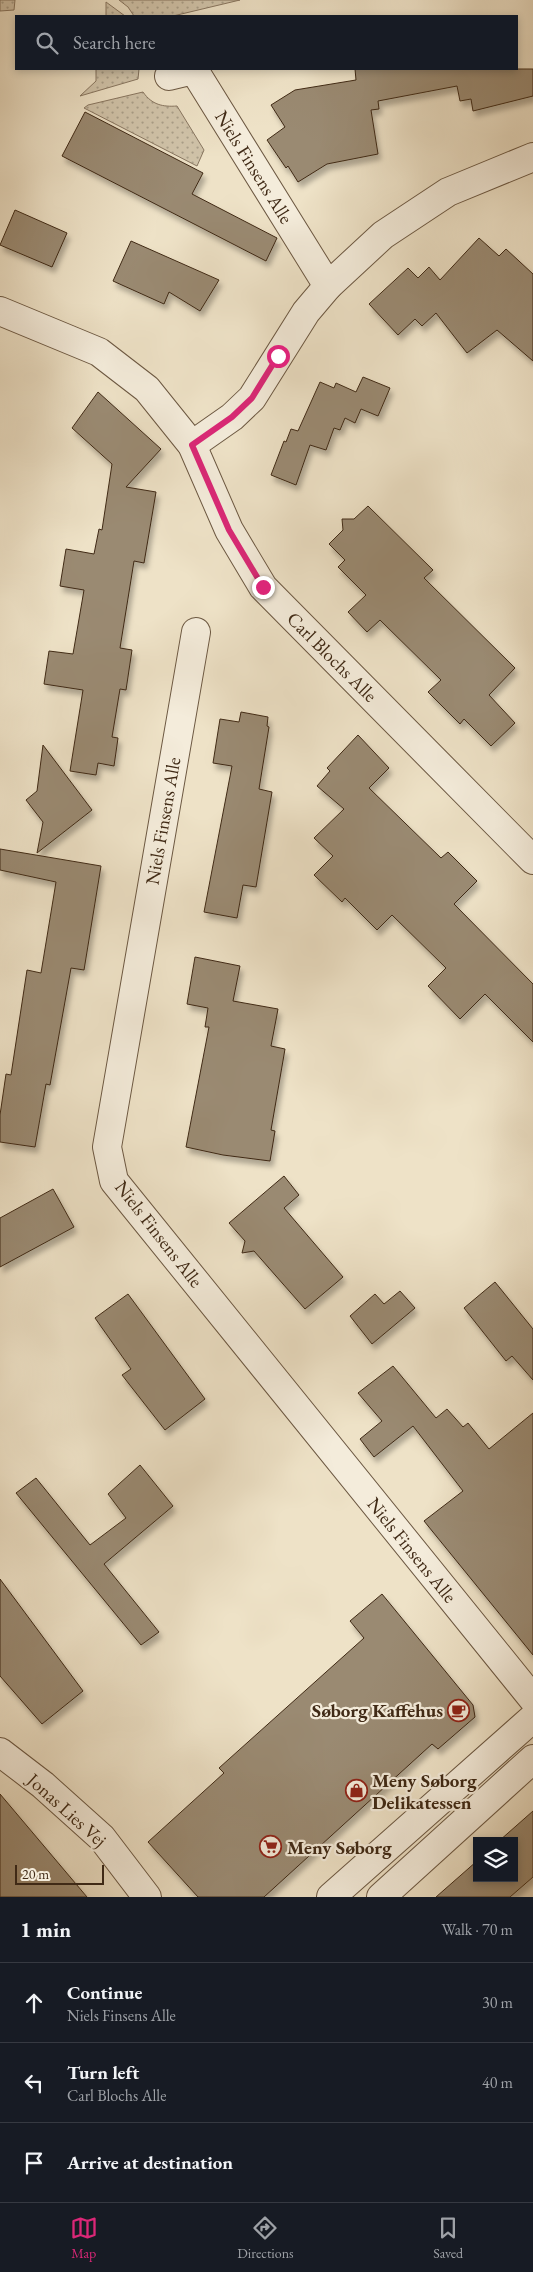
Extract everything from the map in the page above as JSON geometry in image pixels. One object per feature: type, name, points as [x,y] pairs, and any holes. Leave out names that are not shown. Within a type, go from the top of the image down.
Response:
[{"type":"street","name":"Niels Finsens Alle","points":[[169,76],[194,70],[328,286]]},
{"type":"street","points":[[192,445],[232,417],[252,398],[306,312],[328,286],[383,235],[448,192],[533,157]]},
{"type":"street","name":"Carl Blochs Alle","points":[[0,311],[99,352],[147,389],[192,445],[229,530],[263,587],[533,860]]},
{"type":"street","name":"Niels Finsens Alle","points":[[196,632],[107,1147],[114,1181],[533,1699]]},
{"type":"street","points":[[331,1897],[533,1718]]},
{"type":"street","name":"Jonas Lies Vej","points":[[0,1752],[43,1784],[102,1838],[147,1897]]},
{"type":"street","points":[[381,1897],[533,1759]]},
{"type":"shaded area","points":[[0,0],[15,0],[14,10],[0,11]]},
{"type":"shaded area","points":[[119,0],[240,0],[177,15],[133,15],[128,7]]},
{"type":"shaded area","points":[[106,2],[124,15],[106,15]]},
{"type":"shaded area","points":[[96,70],[139,70],[138,79],[80,96],[96,81]]},
{"type":"shaded area","points":[[143,92],[150,100],[158,104],[177,106],[204,150],[197,166],[84,108],[88,105]]},
{"type":"building","points":[[533,69],[533,96],[473,111],[471,99],[460,101],[457,86],[378,101],[379,109],[371,110],[378,154],[327,164],[298,182],[267,140],[285,127],[271,105],[295,90],[356,80],[355,70]]},
{"type":"building","points":[[85,112],[203,173],[192,194],[277,238],[266,261],[62,156]]},
{"type":"building","points":[[15,210],[67,233],[52,267],[0,245]]},
{"type":"building","points":[[479,238],[499,256],[506,249],[533,274],[533,361],[497,330],[467,353],[436,313],[422,326],[415,319],[398,335],[369,304],[408,268],[418,278],[429,267],[440,280]]},
{"type":"building","points":[[131,241],[219,280],[200,311],[169,292],[164,304],[113,281]]},
{"type":"building","points":[[363,377],[390,388],[378,416],[361,409],[355,423],[345,418],[340,430],[334,428],[326,450],[310,445],[296,485],[271,475],[284,441],[286,442],[291,429],[298,431],[320,382],[334,388],[336,383],[356,392]]},
{"type":"building","points":[[98,392],[161,449],[126,487],[156,492],[144,563],[134,561],[120,648],[132,650],[126,690],[120,689],[112,737],[118,738],[114,766],[98,763],[96,775],[70,771],[83,690],[44,684],[49,651],[73,654],[84,590],[60,586],[66,549],[94,554],[99,529],[102,530],[112,464],[72,428]]},
{"type":"building","points":[[368,506],[433,570],[424,578],[515,668],[489,695],[515,723],[491,746],[464,719],[460,724],[428,692],[441,680],[380,620],[367,632],[348,612],[366,595],[338,567],[345,560],[329,544],[343,530],[342,519],[354,519]]},
{"type":"building","points":[[241,712],[268,717],[267,726],[269,727],[259,789],[272,792],[256,887],[243,885],[237,918],[204,912],[232,766],[213,763],[220,719],[239,722]]},
{"type":"building","points":[[358,735],[389,768],[369,788],[441,858],[448,852],[477,881],[454,904],[533,984],[533,1042],[485,994],[460,1019],[428,986],[446,968],[392,915],[377,930],[345,898],[342,902],[314,875],[333,856],[314,838],[344,809],[317,786],[330,771],[327,768]]},
{"type":"building","points":[[43,745],[92,810],[37,853],[43,822],[26,800],[37,791]]},
{"type":"building","points":[[0,849],[101,866],[84,970],[71,968],[50,1085],[46,1084],[35,1147],[0,1142],[0,1115],[6,1074],[11,1075],[27,970],[41,973],[56,882],[0,870]]},
{"type":"building","points":[[195,957],[240,966],[233,1001],[278,1009],[271,1046],[285,1049],[271,1130],[275,1131],[270,1161],[223,1155],[186,1147],[209,1027],[205,1027],[208,1008],[187,1004]]},
{"type":"building","points":[[284,1176],[299,1195],[284,1208],[343,1277],[305,1309],[254,1251],[242,1253],[245,1241],[229,1223]]},
{"type":"building","points":[[53,1189],[74,1227],[0,1267],[0,1218]]},
{"type":"building","points":[[495,1282],[533,1329],[533,1380],[512,1356],[506,1361],[464,1308]]},
{"type":"building","points":[[400,1291],[415,1308],[372,1344],[350,1316],[375,1294],[384,1304]]},
{"type":"building","points":[[128,1294],[205,1399],[165,1430],[122,1375],[131,1369],[95,1318]]},
{"type":"building","points":[[393,1366],[436,1418],[447,1409],[463,1427],[468,1423],[489,1449],[533,1413],[533,1655],[424,1521],[463,1491],[413,1426],[374,1457],[360,1439],[382,1421],[358,1393]]},
{"type":"building","points":[[140,1465],[173,1506],[104,1564],[159,1632],[141,1645],[16,1493],[36,1478],[90,1545],[126,1518],[108,1494]]},
{"type":"building","points":[[0,1579],[83,1691],[42,1724],[0,1676]]},
{"type":"building","points":[[382,1594],[473,1705],[475,1717],[438,1749],[432,1744],[264,1897],[198,1897],[148,1842],[224,1773],[219,1768],[364,1638],[350,1621]]},
{"type":"building","points":[[0,1794],[87,1897],[0,1897]]},
{"type":"building","points":[[533,1811],[533,1877],[510,1897],[436,1897],[473,1865],[473,1882],[518,1882],[518,1837],[504,1837]]},
{"type":"place","name":"Søborg Kaffehus","points":[[459,1710]]},
{"type":"place","name":"Meny Søborg Delikatessen","points":[[356,1791]]},
{"type":"place","name":"Meny Søborg","points":[[271,1847]]},
{"type":"route","points":[[263,587],[229,530],[192,445],[232,417],[252,398],[278,356]]}]
